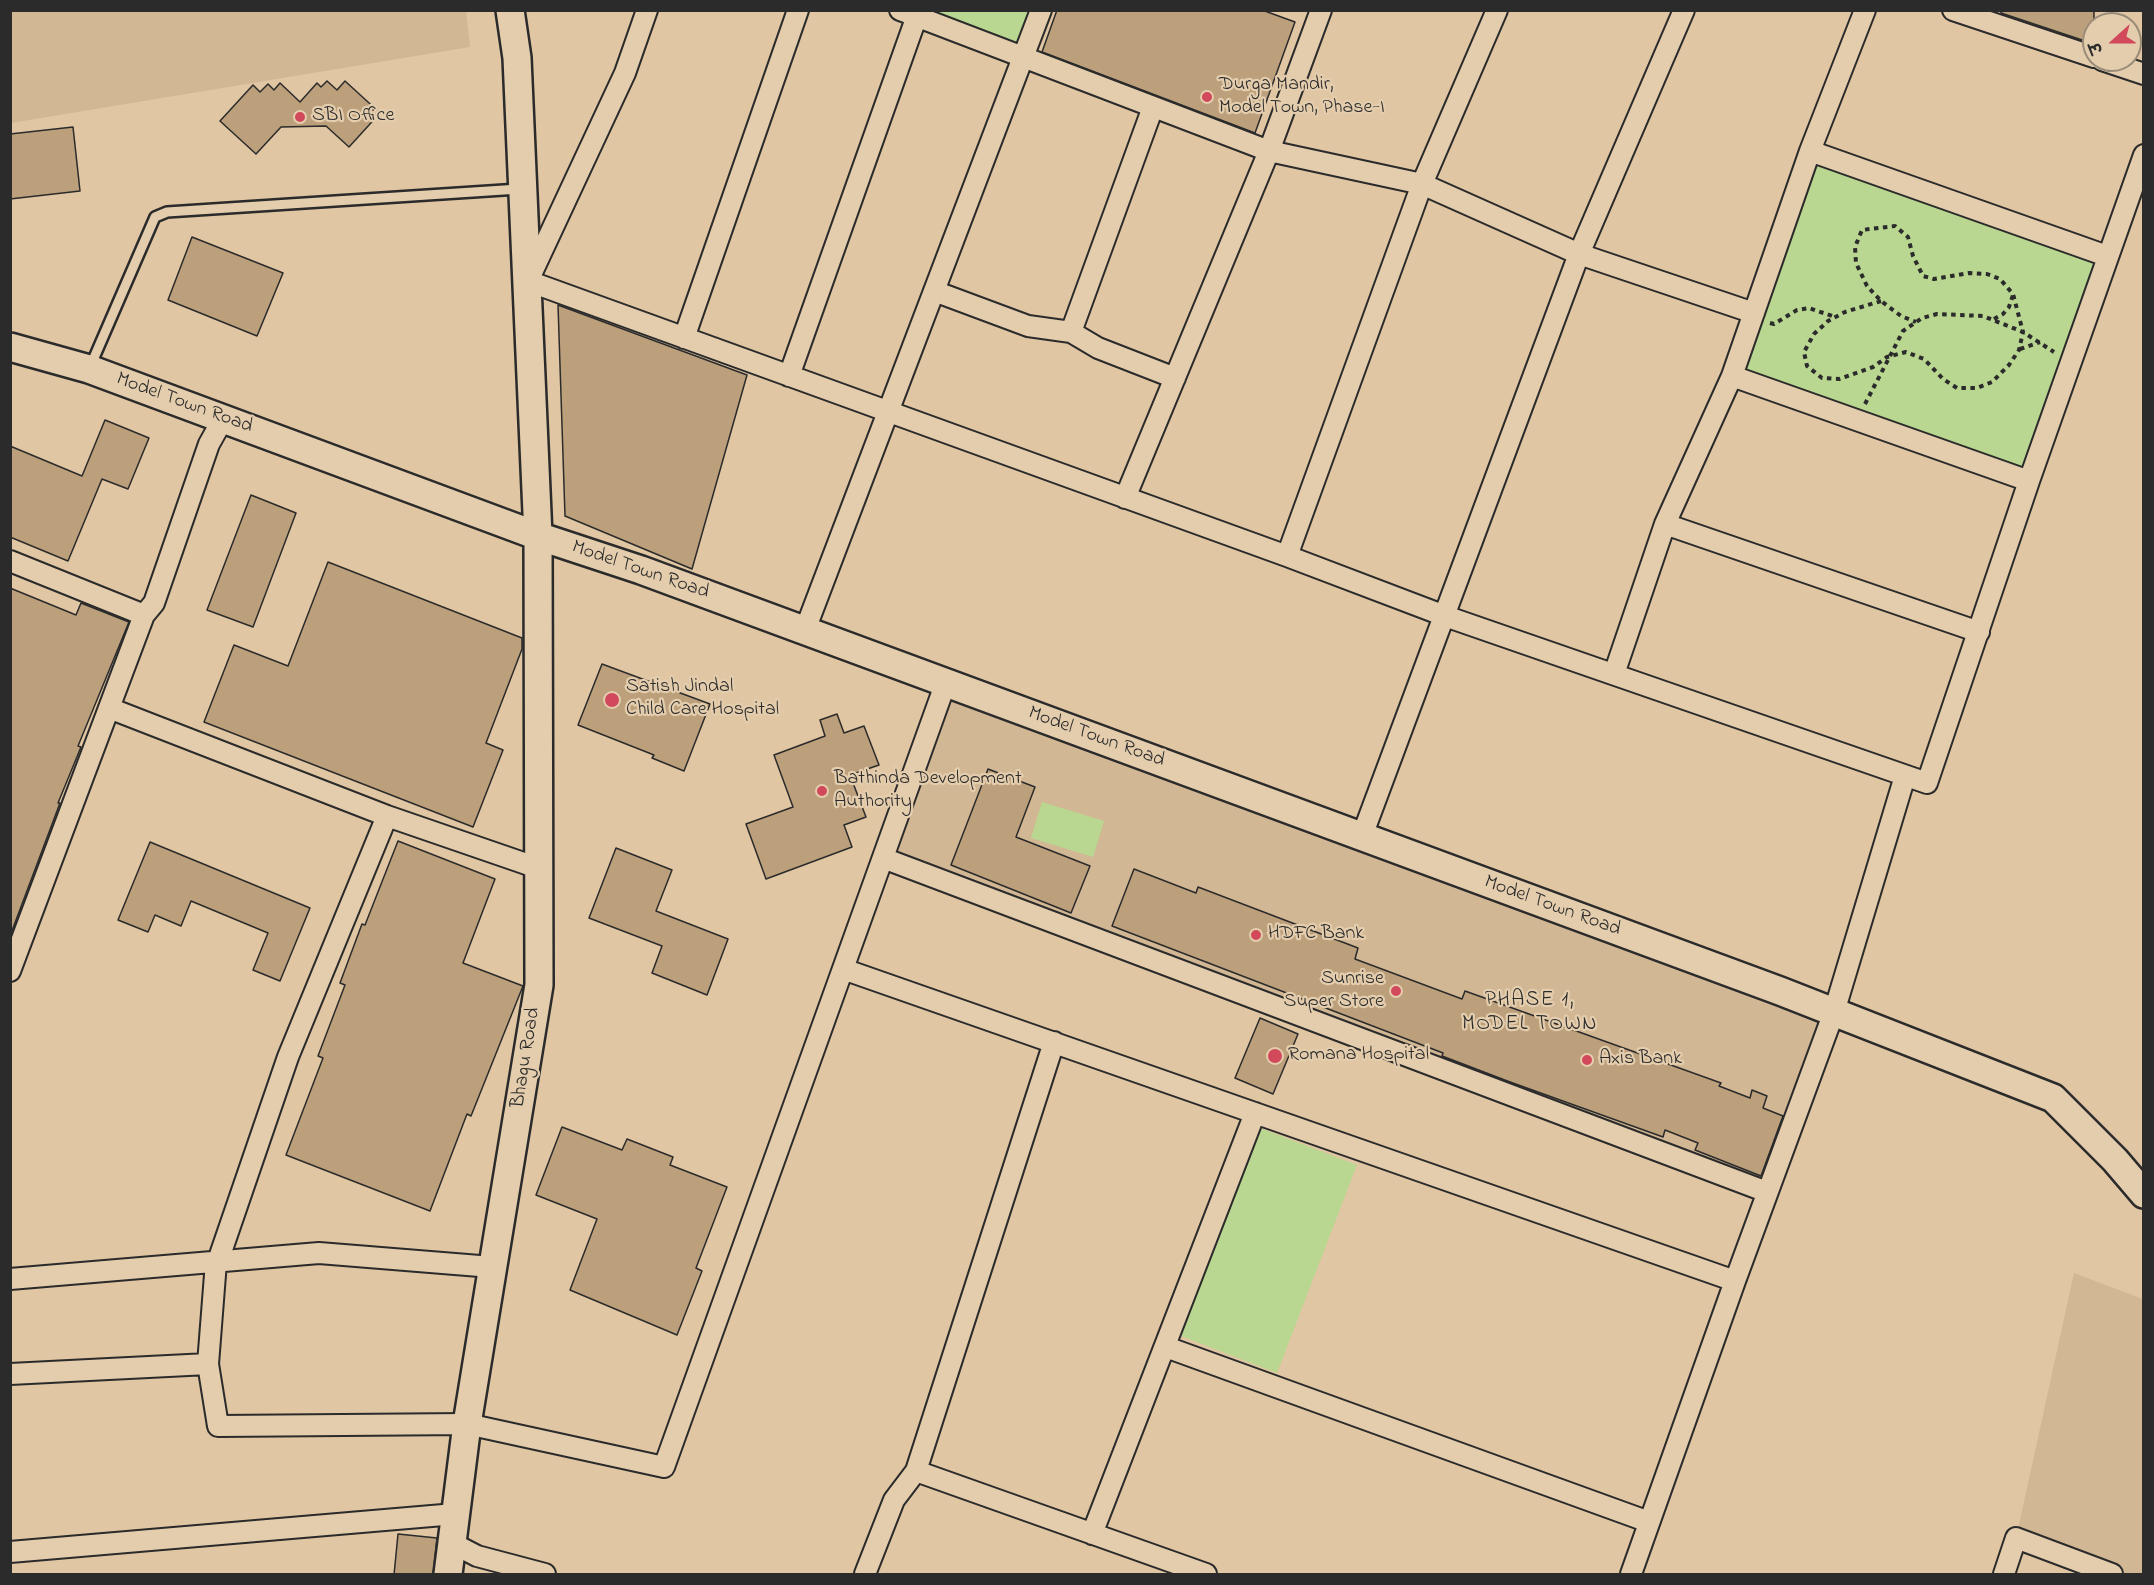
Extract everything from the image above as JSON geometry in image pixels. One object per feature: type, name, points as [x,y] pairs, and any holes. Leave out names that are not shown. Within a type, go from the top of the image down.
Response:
[{"type":"main road","name":"Bhagu Road","points":[[448,1575],[467,1424],[538,986],[538,536],[524,189],[517,58],[510,10]]},
{"type":"main road","name":"Model Town Road","points":[[10,347],[89,369],[538,536],[642,570],[1834,1012],[2053,1098],[2115,1160],[2144,1194]]},
{"type":"street","points":[[648,10],[625,73],[528,280],[888,413],[1287,556],[1445,616],[1927,783],[2029,481],[2144,155]]},
{"type":"street","points":[[684,338],[798,10]]},
{"type":"street","points":[[805,630],[1041,10]]},
{"type":"street","points":[[1287,556],[1422,184],[1497,10]]},
{"type":"street","points":[[1362,836],[1579,254],[1683,10]]},
{"type":"street","points":[[1614,674],[1665,524],[1732,376],[1810,152],[1865,10]]},
{"type":"street","points":[[1953,10],[2082,53]]},
{"type":"street","points":[[1125,498],[1269,151],[1316,12]]},
{"type":"street","points":[[789,376],[912,13],[1269,151],[1422,184],[1579,254],[1753,315]]},
{"type":"street","points":[[1071,332],[1153,107]]},
{"type":"street","points":[[1810,152],[2107,256]]},
{"type":"street","points":[[934,291],[1028,326],[1071,332],[1098,348],[1175,378]]},
{"type":"street","points":[[1732,376],[2029,481]]},
{"type":"street","points":[[10,971],[144,615],[154,603],[209,444],[223,419]]},
{"type":"street","points":[[1665,524],[1979,632]]},
{"type":"street","points":[[10,561],[144,615]]},
{"type":"street","points":[[387,816],[288,1057],[216,1262],[208,1364],[218,1426],[467,1424],[664,1467],[946,682]]},
{"type":"street","points":[[109,708],[387,816],[538,868]]},
{"type":"street","points":[[1631,1575],[1767,1192],[1834,1012],[1905,776]]},
{"type":"street","points":[[883,858],[1767,1192]]},
{"type":"street","points":[[843,969],[1735,1281]]},
{"type":"street","points":[[865,1575],[894,1500],[916,1471],[1054,1042]]},
{"type":"street","points":[[1092,1534],[1255,1113]]},
{"type":"street","points":[[10,1279],[319,1253],[492,1268]]},
{"type":"street","points":[[1166,1347],[1649,1522]]},
{"type":"street","points":[[10,1374],[208,1364]]},
{"type":"street","points":[[916,1471],[1206,1575]]},
{"type":"street","points":[[10,1552],[455,1514]]},
{"type":"street","points":[[2004,1575],[2016,1538],[2112,1575]]},
{"type":"street","points":[[452,1543],[477,1556],[545,1575]]},
{"type":"lane","points":[[89,369],[155,217],[167,212],[524,189]]},
{"type":"path","points":[[1881,301],[1828,321],[1814,334],[1804,352],[1807,366],[1822,378],[1839,379],[1873,367],[1887,357],[1906,352],[1924,359],[1943,379],[1957,388],[1977,388],[1992,382],[2009,365],[2019,350],[2023,332],[2013,294],[2001,279],[1987,274],[1969,273],[1934,279],[1923,276],[1913,256],[1908,237],[1895,226],[1862,230],[1855,247],[1856,263],[1867,286],[1881,301],[1901,316],[1916,322]]},
{"type":"path","points":[[1994,319],[2003,314],[2013,294]]},
{"type":"path","points":[[1753,315],[1764,323],[1774,324],[1797,310],[1809,308],[1836,317]]},
{"type":"path","points":[[1853,418],[1875,386],[1887,357],[1903,330],[1922,318],[1937,314],[1983,316],[1994,319],[2023,332],[2070,363]]},
{"type":"path","points":[[2019,350],[2040,342]]},
{"type":"shaded area","points":[[11,10],[466,11],[470,47],[11,123]]},
{"type":"shaded area","points":[[946,682],[1834,1012],[1767,1192],[883,858]]},
{"type":"shaded area","points":[[2074,1273],[2143,1299],[2143,1574],[2111,1574],[2016,1538]]},
{"type":"green space","points":[[919,11],[1043,11],[1027,59]]},
{"type":"green space","points":[[1810,151],[2107,256],[2029,481],[1732,376]]},
{"type":"green space","points":[[1042,802],[1104,821],[1093,857],[1031,838]]},
{"type":"green space","points":[[1260,1128],[1357,1165],[1277,1373],[1181,1336]]},
{"type":"building","name":"Durga Mandir, Model Town, Phase-I","points":[[1057,10],[1262,10],[1295,22],[1255,133],[1042,52]]},
{"type":"building","points":[[2001,10],[2094,10],[2094,12],[2082,12],[2082,40],[2001,13]]},
{"type":"building","name":"SBI Office","points":[[327,81],[337,90],[345,81],[380,113],[349,147],[326,126],[281,127],[256,154],[220,121],[253,85],[260,92],[268,84],[274,90],[280,83],[300,102],[317,83],[321,87]]},
{"type":"building","points":[[73,127],[80,191],[10,199],[10,134]]},
{"type":"building","points":[[192,237],[283,273],[257,336],[168,300]]},
{"type":"building","points":[[558,305],[747,375],[692,569],[565,516]]},
{"type":"building","points":[[105,420],[149,438],[128,489],[102,479],[68,561],[10,537],[10,446],[82,476]]},
{"type":"building","points":[[251,495],[296,513],[253,627],[207,610]]},
{"type":"building","points":[[328,562],[522,638],[522,649],[486,743],[503,750],[473,827],[204,722],[234,645],[288,666]]},
{"type":"building","points":[[10,588],[76,615],[81,603],[129,622],[78,746],[81,747],[58,803],[60,803],[10,936]]},
{"type":"building","points":[[602,664],[710,704],[684,771],[652,758],[654,755],[578,725]]},
{"type":"building","name":"Bathinda Development Authority","points":[[837,714],[844,733],[864,726],[879,765],[850,775],[866,817],[844,825],[852,847],[766,879],[746,824],[793,807],[774,755],[825,736],[820,720]]},
{"type":"building","points":[[988,769],[1035,787],[1016,837],[1090,866],[1071,913],[951,865]]},
{"type":"building","points":[[398,841],[495,879],[463,963],[523,986],[471,1116],[467,1114],[430,1211],[286,1155],[323,1058],[318,1056],[345,985],[340,983],[362,924],[365,925]]},
{"type":"building","points":[[150,842],[310,908],[280,981],[253,970],[268,933],[191,901],[181,926],[155,915],[148,932],[118,920]]},
{"type":"building","points":[[616,848],[672,870],[656,911],[728,939],[707,995],[652,973],[662,946],[589,918]]},
{"type":"building","points":[[1134,869],[1196,893],[1198,887],[1358,948],[1355,959],[1462,999],[1465,991],[1721,1083],[1719,1086],[1750,1098],[1752,1090],[1767,1096],[1763,1108],[1783,1116],[1761,1176],[1695,1150],[1698,1143],[1665,1130],[1663,1137],[1510,1082],[1442,1056],[1443,1053],[1112,926]]},
{"type":"building","points":[[1260,1018],[1298,1034],[1273,1094],[1235,1078]]},
{"type":"building","points":[[562,1127],[622,1150],[627,1139],[673,1157],[670,1165],[727,1187],[696,1268],[702,1271],[677,1335],[570,1290],[597,1219],[536,1195]]},
{"type":"building","points":[[398,1534],[437,1538],[433,1575],[394,1575]]},
{"type":"place","name":"Durga Mandir, Model Town, Phase-I","points":[[1207,97]]},
{"type":"place","name":"SBI Office","points":[[300,117]]},
{"type":"place","name":"Satish Jindal Child Care Hospital","points":[[612,700]]},
{"type":"place","name":"Bathinda Development Authority","points":[[822,791]]},
{"type":"place","name":"HDFC Bank","points":[[1256,935]]},
{"type":"place","name":"Sunrise Super Store","points":[[1396,991]]},
{"type":"place","name":"Romana Hospital","points":[[1275,1056]]},
{"type":"place","name":"Axis Bank","points":[[1587,1060]]},
{"type":"district","name":"PHASE 1, MODEL TOWN","points":[[1530,1014]]}]
